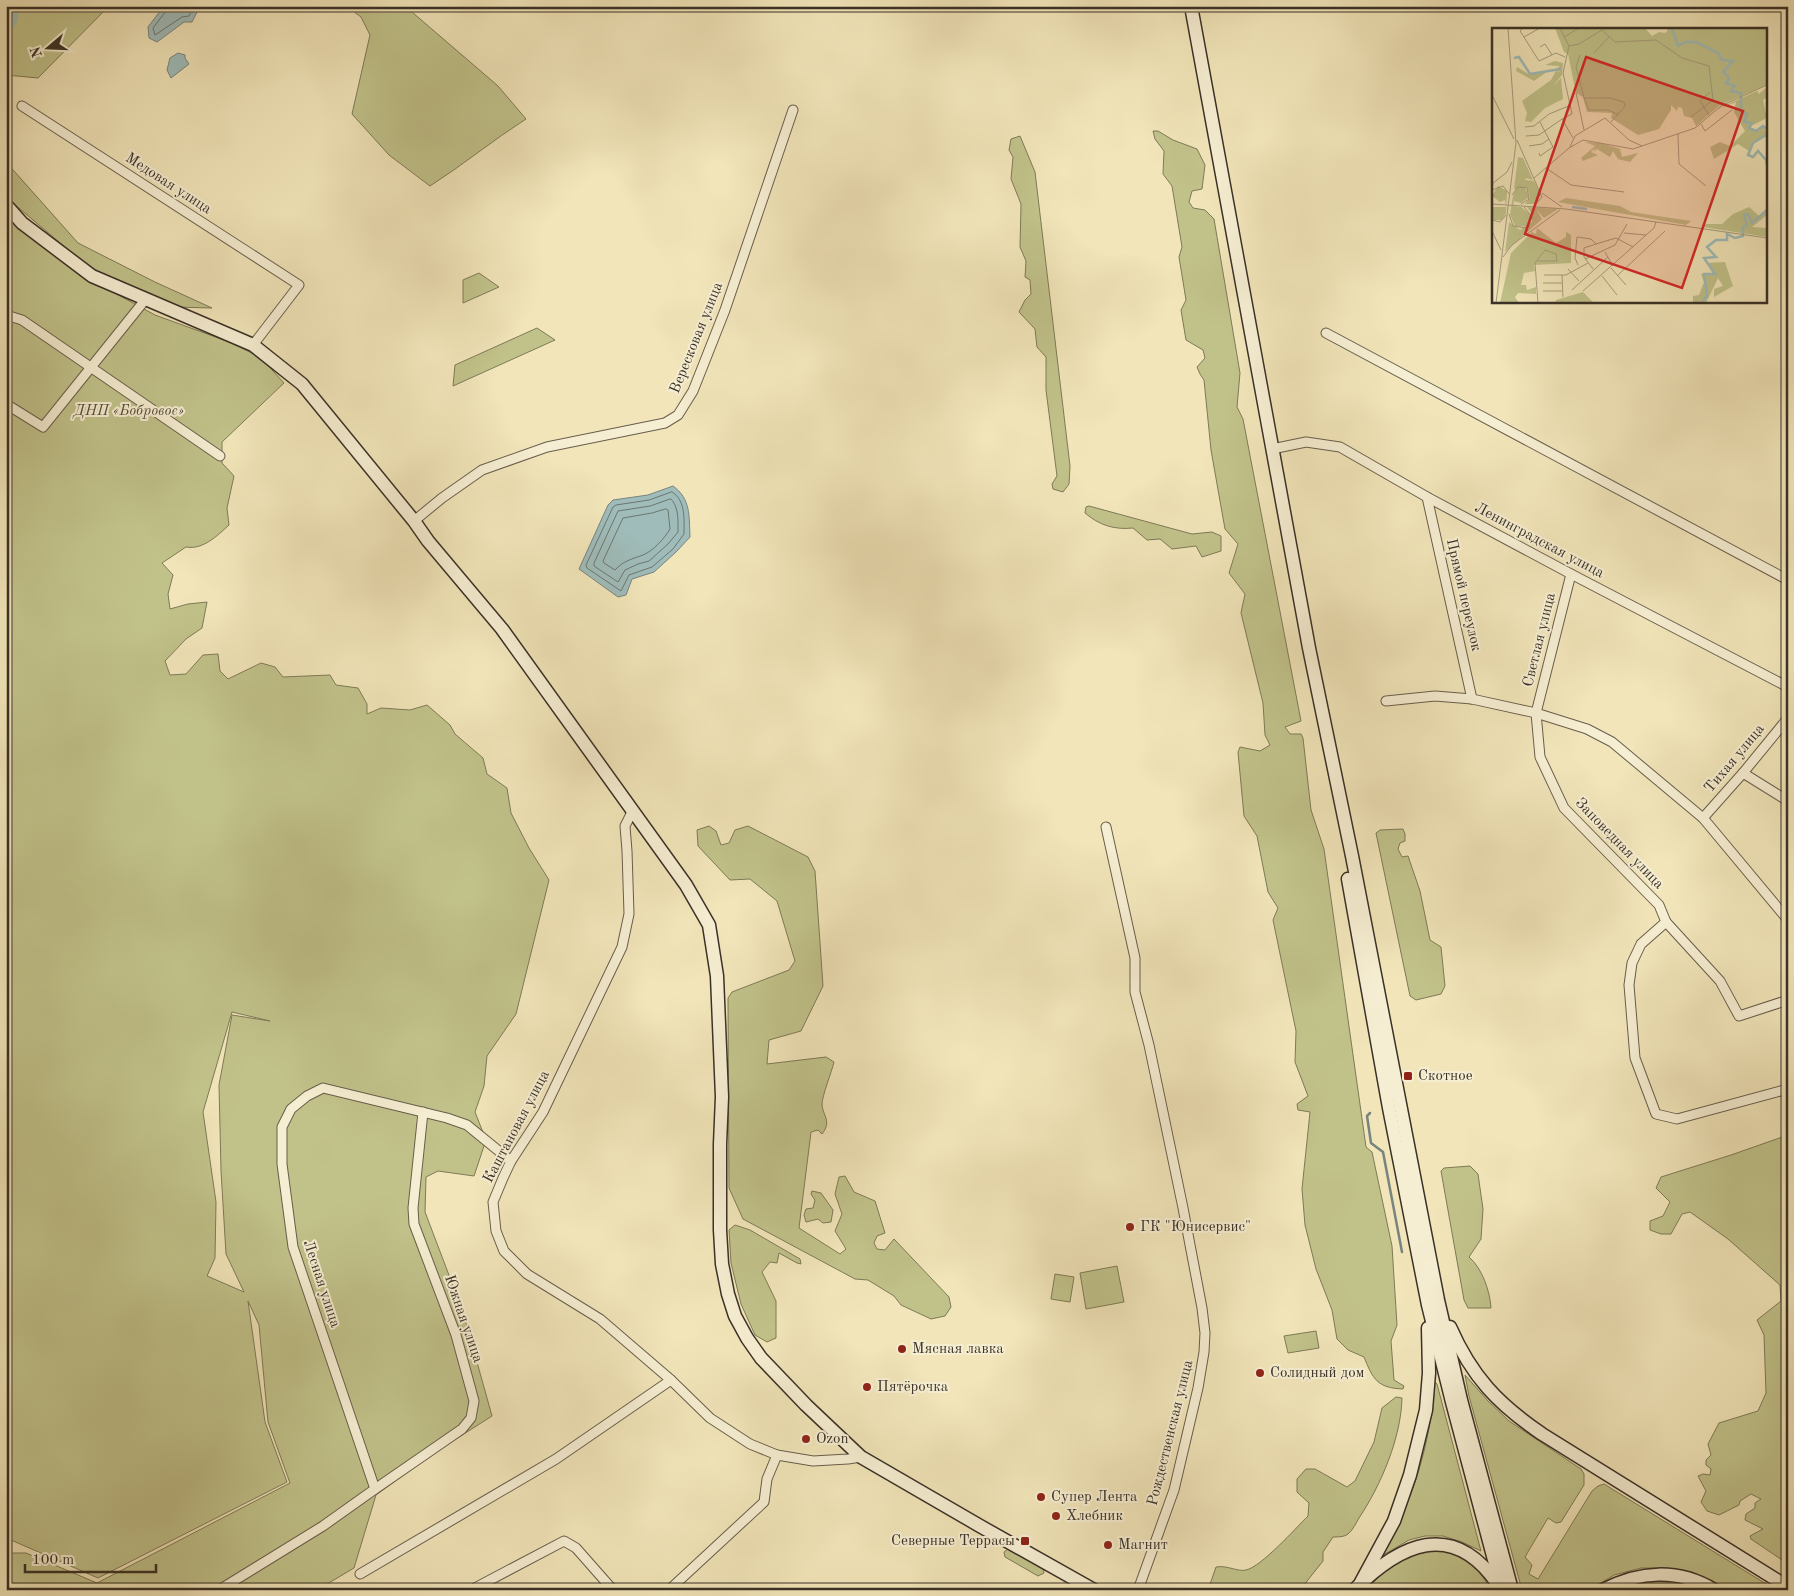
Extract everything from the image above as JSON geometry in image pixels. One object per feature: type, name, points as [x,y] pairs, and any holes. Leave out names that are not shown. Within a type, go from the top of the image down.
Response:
[{"type":"main road","points":[[1191,6],[1315,677],[1352,856],[1433,1302],[1463,1409],[1505,1589]]},
{"type":"main road","points":[[6,206],[22,223],[92,276],[253,345],[302,384],[414,520],[428,541],[502,629],[686,885],[709,925],[718,976],[722,1097],[720,1144],[722,1264],[728,1294],[747,1338],[761,1358],[806,1406],[861,1456],[1094,1590]]},
{"type":"main road","points":[[1358,1586],[1394,1521],[1410,1475],[1424,1419],[1433,1302]]},
{"type":"main road","points":[[1433,1302],[1473,1371],[1494,1396],[1515,1416],[1558,1445],[1788,1588]]},
{"type":"main road","points":[[1358,1586],[1400,1553],[1428,1543],[1450,1545],[1474,1556],[1505,1589]]},
{"type":"main road","points":[[1603,1590],[1618,1582],[1642,1575],[1666,1574],[1690,1578],[1714,1590]]},
{"type":"street","name":"Медовая улица","points":[[22,106],[299,285],[253,345]]},
{"type":"street","name":"Вересковая улица","points":[[414,520],[482,470],[547,447],[665,423],[678,415],[693,392],[725,310],[793,110]]},
{"type":"street","points":[[6,404],[43,427],[145,300]]},
{"type":"street","points":[[6,315],[22,320],[220,456]]},
{"type":"street","points":[[1326,333],[1788,580]]},
{"type":"street","name":"Ленинградская улица","points":[[1272,449],[1306,442],[1336,446],[1571,574],[1788,687]]},
{"type":"street","name":"Прямой переулок","points":[[1427,497],[1472,699]]},
{"type":"street","name":"Светлая улица","points":[[1536,713],[1571,574]]},
{"type":"street","points":[[1386,701],[1436,696],[1472,699],[1536,713],[1587,728],[1612,742],[1703,818],[1788,920]]},
{"type":"street","name":"Заповедная улица","points":[[1536,713],[1540,756],[1564,808],[1659,905],[1666,922]]},
{"type":"street","name":"Тихая улица","points":[[1703,818],[1788,718]]},
{"type":"street","points":[[1743,773],[1788,801]]},
{"type":"street","name":"Каштановая улица","points":[[632,812],[625,826],[629,914],[622,947],[543,1112],[511,1161],[493,1202],[496,1230],[504,1251],[527,1274],[600,1319],[671,1380],[710,1418],[750,1444],[777,1455],[813,1461],[848,1459],[861,1456]]},
{"type":"street","name":"Рождественская улица","points":[[1106,828],[1135,958],[1135,992],[1149,1045],[1202,1308],[1205,1333],[1198,1388],[1174,1490],[1138,1590]]},
{"type":"street","points":[[1788,1000],[1739,1016],[1720,981],[1666,922],[1641,944],[1632,963],[1629,985],[1635,1058],[1656,1114],[1677,1119],[1788,1089]]},
{"type":"street","name":"Лесная улица","points":[[375,1489],[293,1247],[282,1164],[282,1127],[291,1109],[307,1096],[323,1088],[423,1112],[467,1125],[511,1161]]},
{"type":"street","name":"Южная улица","points":[[375,1489],[462,1429],[471,1418],[474,1401],[456,1335],[414,1224],[413,1208],[423,1112]]},
{"type":"street","points":[[360,1574],[556,1459],[671,1380]]},
{"type":"street","points":[[668,1590],[764,1502],[767,1479],[777,1455]]},
{"type":"street","points":[[219,1590],[323,1526],[375,1489]]},
{"type":"street","points":[[470,1590],[487,1586],[564,1541],[576,1548],[613,1590]]},
{"type":"green space","points":[[6,6],[109,6],[38,78],[6,75]]},
{"type":"green space","points":[[346,6],[405,6],[498,86],[526,119],[430,186],[389,155],[352,114],[370,35],[361,17]]},
{"type":"green space","points":[[1153,131],[1158,131],[1173,140],[1197,149],[1205,165],[1202,189],[1192,191],[1189,202],[1193,208],[1205,210],[1214,219],[1240,373],[1237,407],[1243,419],[1301,721],[1285,727],[1290,734],[1301,734],[1303,738],[1311,810],[1324,849],[1366,1147],[1372,1152],[1392,1246],[1397,1325],[1391,1341],[1394,1380],[1404,1386],[1403,1389],[1387,1387],[1377,1381],[1373,1377],[1364,1357],[1348,1350],[1337,1339],[1332,1310],[1316,1269],[1305,1225],[1302,1189],[1310,1112],[1298,1110],[1297,1104],[1308,1096],[1295,1062],[1296,1031],[1273,920],[1278,908],[1268,892],[1257,836],[1244,816],[1238,752],[1240,747],[1260,751],[1270,745],[1265,735],[1263,703],[1241,613],[1245,594],[1229,573],[1238,544],[1225,529],[1211,450],[1204,380],[1197,367],[1205,358],[1203,350],[1186,340],[1181,310],[1186,300],[1179,257],[1182,247],[1172,186],[1163,174],[1164,151],[1155,139]]},
{"type":"green space","points":[[1020,136],[1035,172],[1070,466],[1069,484],[1063,492],[1053,489],[1052,484],[1057,476],[1046,390],[1046,357],[1037,347],[1035,329],[1019,312],[1025,300],[1031,294],[1030,280],[1025,277],[1026,261],[1020,247],[1021,204],[1011,179],[1013,157],[1009,150],[1011,139]]},
{"type":"green space","points":[[6,162],[78,243],[212,308],[174,307],[93,271],[6,197]]},
{"type":"green space","name":"ДНП «Бобровое»","points":[[6,213],[89,279],[155,315],[232,343],[261,358],[284,383],[222,442],[222,463],[234,476],[227,508],[229,525],[220,534],[204,544],[186,547],[162,563],[173,575],[168,594],[170,609],[188,604],[207,602],[202,628],[186,639],[165,661],[170,675],[186,674],[203,655],[218,654],[220,671],[228,679],[261,663],[275,667],[283,677],[330,675],[336,685],[358,688],[367,704],[367,714],[381,708],[410,710],[427,705],[450,725],[455,734],[483,758],[487,774],[507,788],[511,813],[529,848],[549,880],[516,1014],[487,1056],[484,1086],[475,1112],[486,1140],[474,1176],[438,1171],[426,1177],[425,1212],[463,1312],[492,1416],[434,1453],[376,1495],[354,1568],[317,1590],[6,1590],[6,1553],[26,1553],[97,1583],[290,1483],[268,1422],[259,1325],[248,1301],[265,1422],[287,1482],[98,1578],[11,1540],[6,1534]],"holes":[[[232,1012],[270,1021],[232,1015],[219,1085],[221,1171],[226,1254],[244,1292],[207,1276],[215,1258],[216,1202],[203,1112]]]},
{"type":"green space","points":[[479,273],[499,287],[463,303],[463,280]]},
{"type":"green space","points":[[537,328],[555,340],[453,386],[455,365]]},
{"type":"green space","points":[[1089,506],[1192,534],[1212,532],[1221,536],[1221,551],[1202,557],[1196,546],[1172,549],[1160,539],[1147,540],[1133,528],[1107,526],[1096,521],[1085,513],[1086,507]]},
{"type":"green space","points":[[709,826],[716,831],[721,845],[729,843],[735,830],[748,826],[808,857],[815,871],[823,986],[801,1031],[769,1040],[767,1064],[826,1057],[834,1062],[822,1100],[827,1122],[825,1130],[822,1134],[818,1130],[811,1132],[799,1228],[840,1254],[846,1249],[835,1231],[842,1214],[835,1194],[839,1177],[845,1176],[854,1192],[875,1201],[885,1233],[877,1236],[874,1243],[877,1249],[885,1250],[894,1239],[949,1297],[951,1307],[945,1316],[931,1319],[901,1305],[894,1296],[868,1280],[855,1279],[743,1219],[729,1188],[728,998],[732,992],[789,970],[795,961],[777,901],[750,879],[730,880],[698,846],[697,830]]},
{"type":"green space","points":[[1403,829],[1405,841],[1400,843],[1398,849],[1402,857],[1408,856],[1420,891],[1430,940],[1441,947],[1445,986],[1441,994],[1416,1000],[1410,996],[1376,833],[1380,830]]},
{"type":"green space","points":[[1788,1135],[1788,1564],[1751,1539],[1750,1536],[1763,1529],[1745,1520],[1746,1514],[1755,1508],[1755,1503],[1761,1499],[1751,1494],[1740,1501],[1739,1505],[1719,1515],[1707,1511],[1701,1502],[1706,1491],[1698,1476],[1703,1474],[1710,1475],[1711,1469],[1706,1465],[1706,1460],[1711,1455],[1708,1444],[1719,1423],[1758,1411],[1766,1393],[1764,1335],[1757,1320],[1781,1301],[1780,1285],[1728,1239],[1690,1212],[1682,1214],[1671,1234],[1661,1234],[1650,1230],[1650,1221],[1663,1216],[1670,1202],[1656,1188],[1661,1177]]},
{"type":"green space","points":[[1470,1166],[1478,1174],[1483,1209],[1481,1239],[1469,1257],[1478,1267],[1484,1280],[1491,1308],[1468,1308],[1464,1300],[1441,1171],[1444,1168]]},
{"type":"green space","points":[[812,1191],[821,1193],[833,1210],[831,1222],[823,1223],[818,1219],[806,1222],[804,1215],[806,1209],[813,1208],[815,1200],[811,1194]]},
{"type":"green space","points":[[735,1225],[750,1230],[800,1259],[801,1264],[779,1253],[777,1263],[770,1262],[762,1272],[776,1301],[776,1338],[767,1342],[755,1335],[741,1304],[731,1263],[729,1230]]},
{"type":"green space","points":[[1117,1266],[1124,1302],[1086,1309],[1080,1273]]},
{"type":"green space","points":[[1055,1274],[1074,1277],[1070,1302],[1051,1299]]},
{"type":"green space","points":[[1316,1331],[1319,1348],[1288,1353],[1284,1336]]},
{"type":"green space","points":[[1465,1375],[1509,1421],[1581,1469],[1584,1474],[1584,1485],[1561,1522],[1556,1523],[1548,1518],[1525,1557],[1532,1565],[1529,1574],[1538,1579],[1592,1491],[1604,1484],[1776,1590],[1725,1590],[1692,1572],[1665,1568],[1641,1568],[1614,1575],[1589,1590],[1522,1590],[1469,1396]]},
{"type":"green space","points":[[1435,1382],[1481,1551],[1443,1536],[1425,1536],[1409,1540],[1380,1557],[1402,1516],[1418,1473],[1429,1428]]},
{"type":"green space","points":[[1396,1397],[1402,1398],[1398,1429],[1394,1445],[1375,1491],[1350,1532],[1343,1536],[1333,1537],[1323,1552],[1323,1561],[1300,1590],[1208,1590],[1216,1567],[1246,1570],[1252,1567],[1278,1546],[1308,1516],[1309,1503],[1297,1492],[1297,1479],[1306,1469],[1315,1469],[1347,1487],[1355,1481],[1374,1442],[1382,1408]]},
{"type":"green space","points":[[1009,1548],[1043,1567],[1044,1573],[1038,1576],[1005,1557],[1004,1552]]},
{"type":"green space","points":[[1427,1549],[1447,1550],[1461,1556],[1473,1565],[1491,1590],[1366,1590],[1386,1570],[1403,1558]]},
{"type":"green space","points":[[1665,1580],[1687,1584],[1700,1590],[1618,1590],[1644,1581]]},
{"type":"water","points":[[164,6],[197,6],[199,8],[192,22],[184,22],[157,42],[149,38],[148,27]]},
{"type":"water","points":[[178,53],[185,55],[189,64],[171,78],[167,70],[170,58]]},
{"type":"water","points":[[673,486],[683,496],[688,508],[690,537],[654,572],[632,579],[626,595],[618,597],[579,569],[608,505],[613,500],[648,495]]},
{"type":"waterway","points":[[6,24],[10,18],[10,6]]},
{"type":"waterway","points":[[1370,1113],[1367,1116],[1371,1143],[1383,1152],[1402,1252]]},
{"type":"place","name":"Скотное","points":[[1408,1076]]},
{"type":"place","name":"ГК \"Юнисервис\"","points":[[1130,1227]]},
{"type":"place","name":"Мясная лавка","points":[[902,1349]]},
{"type":"place","name":"Солидный дом","points":[[1260,1373]]},
{"type":"place","name":"Пятёрочка","points":[[867,1387]]},
{"type":"place","name":"Ozon","points":[[806,1439]]},
{"type":"place","name":"Супер Лента","points":[[1041,1497]]},
{"type":"place","name":"Хлебник","points":[[1056,1516]]},
{"type":"place","name":"Северные Террасы","points":[[1025,1541]]},
{"type":"place","name":"Магнит","points":[[1108,1545]]}]
